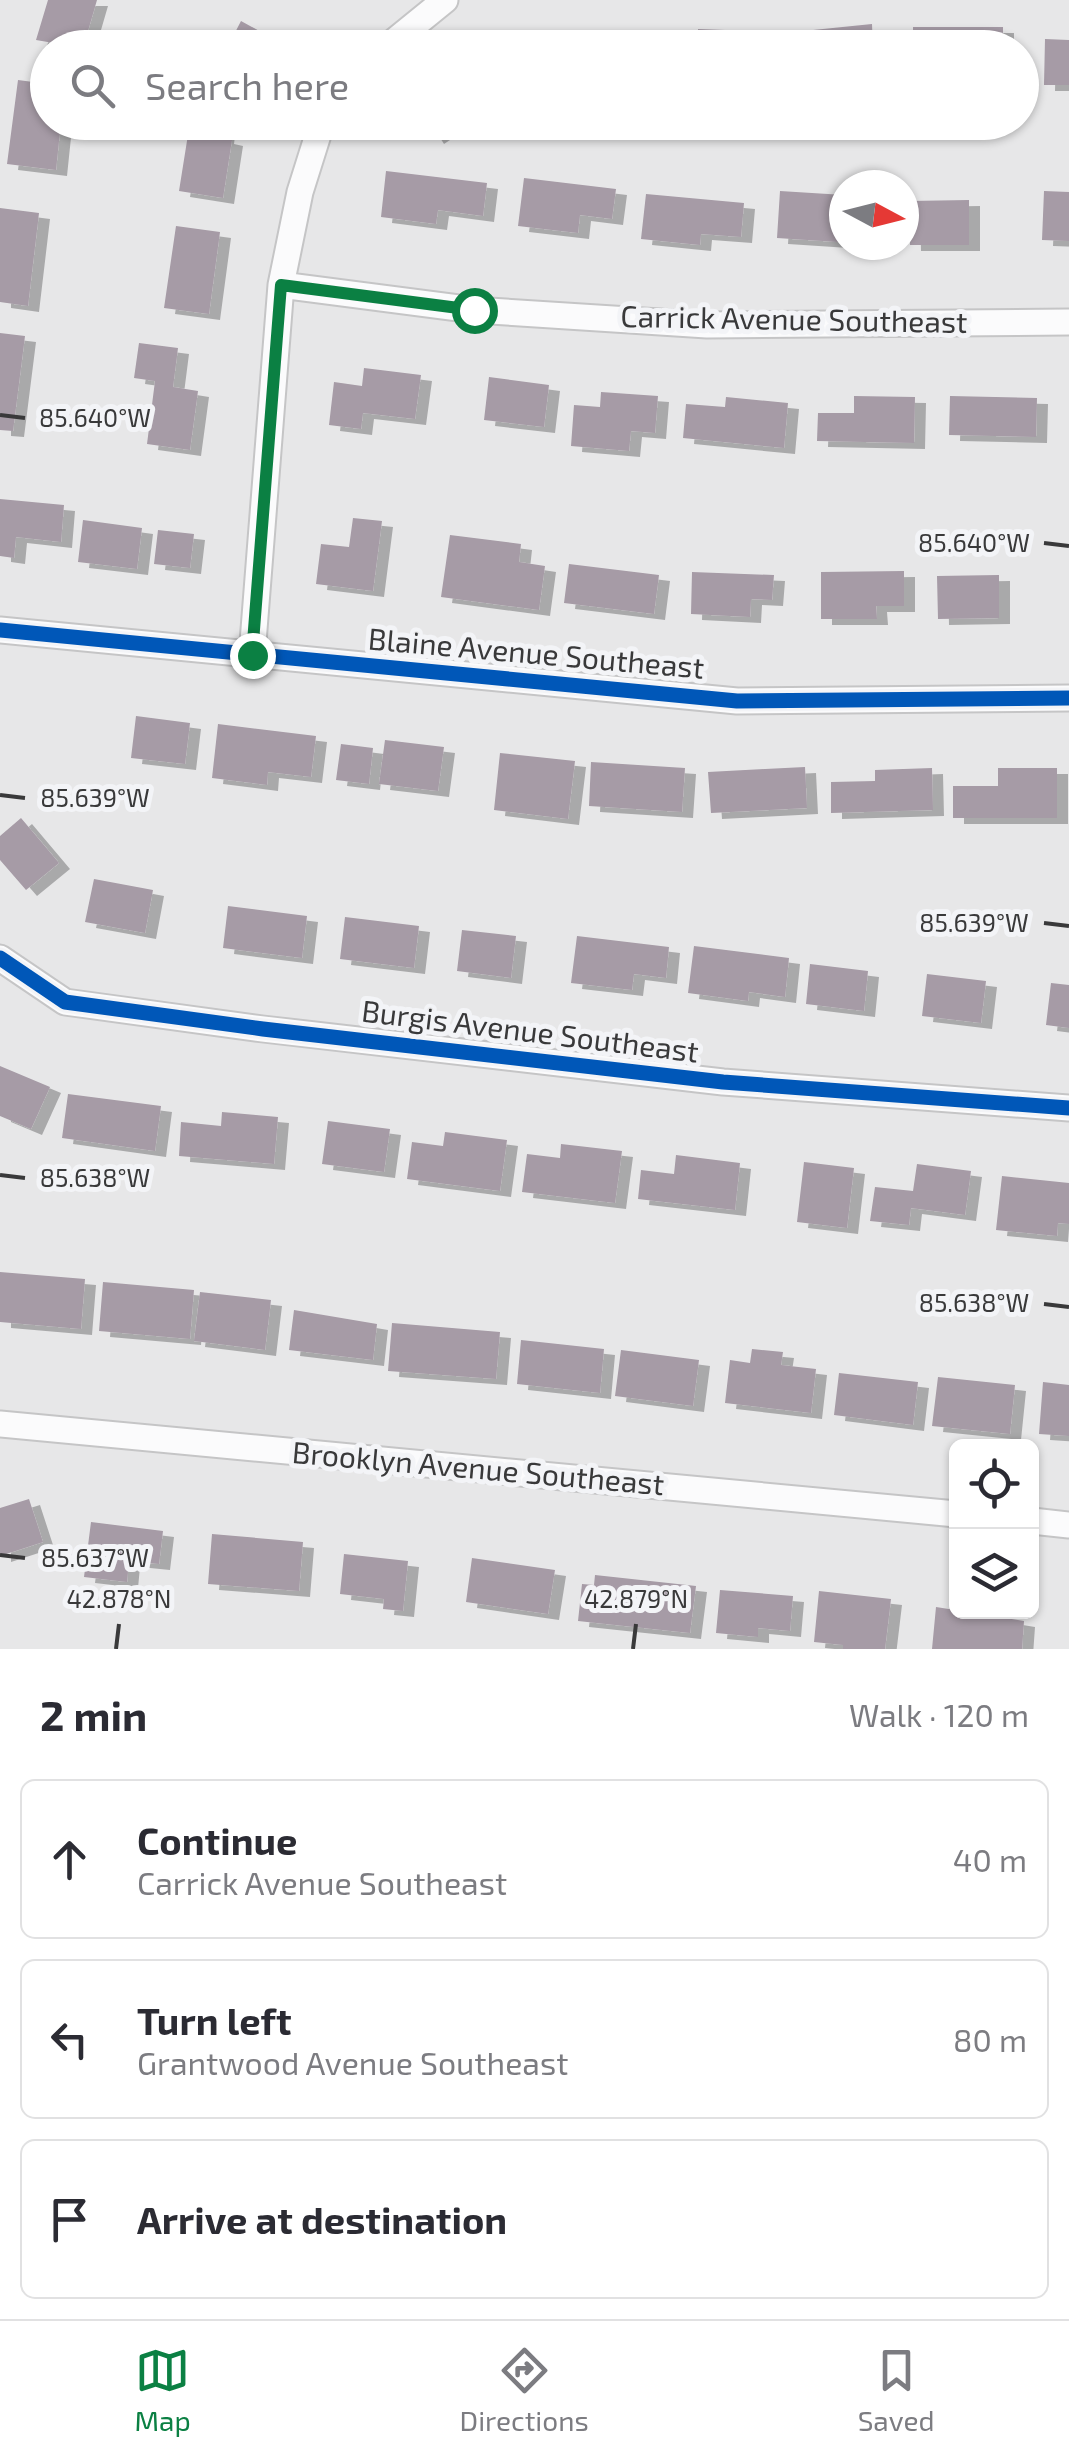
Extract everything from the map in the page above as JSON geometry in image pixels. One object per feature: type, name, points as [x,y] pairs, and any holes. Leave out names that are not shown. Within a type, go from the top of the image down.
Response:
[{"type":"street","points":[[408,30],[444,0]]},
{"type":"street","points":[[252,655],[281,285],[300,192],[316,140]]},
{"type":"street","name":"Carrick Avenue Southeast","points":[[281,285],[474,310],[707,325],[1069,322]]},
{"type":"street","name":"Blaine Avenue Southeast","points":[[0,630],[737,700],[1069,698]]},
{"type":"street","name":"Burgis Avenue Southeast","points":[[0,958],[65,1002],[723,1082],[1069,1108]]},
{"type":"street","name":"Brooklyn Avenue Southeast","points":[[0,1424],[949,1513]]},
{"type":"street","points":[[1039,1522],[1069,1525]]},
{"type":"building","points":[[48,0],[97,0],[88,30],[39,30]]},
{"type":"building","points":[[241,21],[257,30],[236,30]]},
{"type":"building","points":[[872,24],[872,30],[813,30]]},
{"type":"building","points":[[913,27],[1003,27],[1003,30]]},
{"type":"building","points":[[1045,39],[1069,40],[1069,85],[1044,85]]},
{"type":"building","points":[[18,80],[30,82],[30,140],[59,140],[56,170],[7,164]]},
{"type":"building","points":[[187,140],[232,140],[223,198],[179,191]]},
{"type":"building","points":[[386,171],[487,183],[483,216],[438,210],[436,224],[381,217]]},
{"type":"building","points":[[524,178],[616,189],[612,219],[580,215],[578,233],[518,226]]},
{"type":"building","points":[[780,191],[829,194],[829,241],[777,238]]},
{"type":"building","points":[[1044,191],[1069,192],[1069,241],[1042,240]]},
{"type":"building","points":[[646,194],[744,203],[741,237],[701,234],[700,245],[641,239]]},
{"type":"building","points":[[969,200],[969,245],[919,245],[919,201]]},
{"type":"building","points":[[0,208],[39,213],[28,306],[0,302]]},
{"type":"building","points":[[176,226],[220,232],[209,314],[164,308]]},
{"type":"building","points":[[0,333],[25,336],[13,431],[0,430]]},
{"type":"building","points":[[139,343],[178,348],[173,387],[198,391],[190,450],[147,444],[155,381],[134,378]]},
{"type":"building","points":[[364,368],[421,375],[415,419],[363,413],[361,429],[329,425],[334,382],[362,386]]},
{"type":"building","points":[[489,377],[549,385],[544,427],[484,420]]},
{"type":"building","points":[[601,392],[658,396],[655,433],[631,431],[629,451],[571,446],[574,405],[600,407]]},
{"type":"building","points":[[854,396],[915,397],[914,443],[817,441],[818,413],[854,413]]},
{"type":"building","points":[[950,396],[1037,398],[1036,437],[949,435]]},
{"type":"building","points":[[726,397],[788,403],[784,448],[683,438],[686,404],[725,407]]},
{"type":"building","points":[[0,499],[64,505],[61,542],[16,537],[14,558],[0,556]]},
{"type":"building","points":[[353,518],[382,521],[373,591],[316,584],[321,544],[349,547]]},
{"type":"building","points":[[83,520],[142,528],[137,569],[78,562]]},
{"type":"building","points":[[158,530],[194,534],[190,568],[154,564]]},
{"type":"building","points":[[450,535],[521,544],[519,562],[545,566],[539,610],[441,597]]},
{"type":"building","points":[[569,564],[659,575],[654,614],[564,603]]},
{"type":"building","points":[[904,571],[904,606],[876,606],[877,619],[821,619],[821,572]]},
{"type":"building","points":[[692,572],[774,575],[772,600],[751,599],[750,617],[691,614]]},
{"type":"building","points":[[999,575],[999,618],[938,619],[937,576]]},
{"type":"building","points":[[136,716],[190,723],[185,764],[131,758]]},
{"type":"building","points":[[218,724],[316,736],[311,777],[268,772],[267,785],[212,778]]},
{"type":"building","points":[[385,740],[444,747],[438,791],[379,784]]},
{"type":"building","points":[[341,744],[373,748],[369,784],[336,780]]},
{"type":"building","points":[[500,753],[575,761],[568,819],[494,810]]},
{"type":"building","points":[[591,762],[685,768],[682,812],[589,806]]},
{"type":"building","points":[[805,767],[807,808],[711,813],[708,772]]},
{"type":"building","points":[[932,768],[933,810],[831,813],[831,782],[875,781],[875,770]]},
{"type":"building","points":[[998,768],[1057,768],[1057,818],[953,818],[953,786],[998,786]]},
{"type":"building","points":[[21,818],[59,863],[26,890],[0,860],[0,836]]},
{"type":"building","points":[[94,879],[153,890],[145,933],[85,922]]},
{"type":"building","points":[[228,906],[307,916],[302,958],[223,948]]},
{"type":"building","points":[[345,917],[419,926],[414,968],[340,959]]},
{"type":"building","points":[[462,930],[516,936],[511,978],[457,971]]},
{"type":"building","points":[[577,936],[669,947],[666,978],[634,974],[632,990],[571,983]]},
{"type":"building","points":[[694,946],[789,958],[785,997],[749,992],[748,1001],[688,993]]},
{"type":"building","points":[[810,964],[868,971],[864,1011],[806,1004]]},
{"type":"building","points":[[927,974],[986,981],[981,1023],[922,1016]]},
{"type":"building","points":[[1051,983],[1069,985],[1069,1028],[1046,1025]]},
{"type":"building","points":[[0,1066],[50,1087],[31,1129],[0,1116]]},
{"type":"building","points":[[68,1094],[161,1106],[155,1151],[62,1138]]},
{"type":"building","points":[[222,1112],[278,1117],[274,1164],[179,1156],[181,1122],[221,1126]]},
{"type":"building","points":[[328,1121],[390,1129],[384,1172],[322,1164]]},
{"type":"building","points":[[445,1132],[507,1140],[500,1191],[407,1179],[412,1142],[443,1146]]},
{"type":"building","points":[[561,1144],[622,1151],[615,1203],[522,1192],[527,1154],[560,1158]]},
{"type":"building","points":[[676,1155],[740,1163],[735,1210],[638,1199],[641,1170],[674,1174]]},
{"type":"building","points":[[804,1162],[854,1168],[847,1228],[797,1222]]},
{"type":"building","points":[[917,1164],[971,1171],[965,1215],[911,1208],[909,1225],[870,1221],[875,1187],[913,1191]]},
{"type":"building","points":[[1002,1176],[1069,1183],[1069,1224],[1058,1223],[1057,1236],[996,1230]]},
{"type":"building","points":[[0,1272],[85,1279],[81,1329],[0,1322]]},
{"type":"building","points":[[103,1282],[194,1290],[190,1339],[99,1331]]},
{"type":"building","points":[[200,1292],[271,1300],[265,1350],[194,1341]]},
{"type":"building","points":[[294,1310],[377,1324],[373,1360],[289,1350]]},
{"type":"building","points":[[392,1323],[500,1332],[496,1379],[388,1371]]},
{"type":"building","points":[[521,1340],[604,1349],[600,1393],[517,1384]]},
{"type":"building","points":[[752,1349],[783,1352],[781,1365],[816,1369],[811,1413],[725,1403],[730,1360],[750,1363]]},
{"type":"building","points":[[621,1350],[699,1360],[693,1406],[615,1396]]},
{"type":"building","points":[[839,1373],[918,1382],[913,1425],[834,1415]]},
{"type":"building","points":[[938,1377],[1015,1385],[1010,1434],[932,1426]]},
{"type":"building","points":[[1043,1382],[1069,1385],[1069,1436],[1039,1434]]},
{"type":"building","points":[[29,1499],[43,1542],[0,1556],[0,1508]]},
{"type":"building","points":[[91,1522],[163,1531],[159,1564],[129,1561],[127,1582],[84,1577]]},
{"type":"building","points":[[212,1534],[303,1542],[299,1591],[208,1584]]},
{"type":"building","points":[[344,1554],[408,1561],[403,1611],[383,1609],[384,1599],[340,1594]]},
{"type":"building","points":[[472,1558],[555,1570],[548,1614],[466,1602]]},
{"type":"building","points":[[595,1575],[696,1586],[690,1633],[578,1621],[582,1584],[594,1585]]},
{"type":"building","points":[[720,1590],[793,1596],[790,1631],[758,1628],[758,1637],[716,1633]]},
{"type":"building","points":[[819,1591],[891,1599],[885,1649],[843,1649],[843,1645],[814,1642]]},
{"type":"building","points":[[936,1607],[949,1609],[949,1619],[1024,1621],[1022,1649],[932,1649]]},
{"type":"cycle path","points":[[0,630],[737,701],[1069,698]]},
{"type":"cycle path","points":[[0,958],[65,1002],[723,1082],[1069,1108]]},
{"type":"route","points":[[252,655],[281,285],[474,310]]}]
